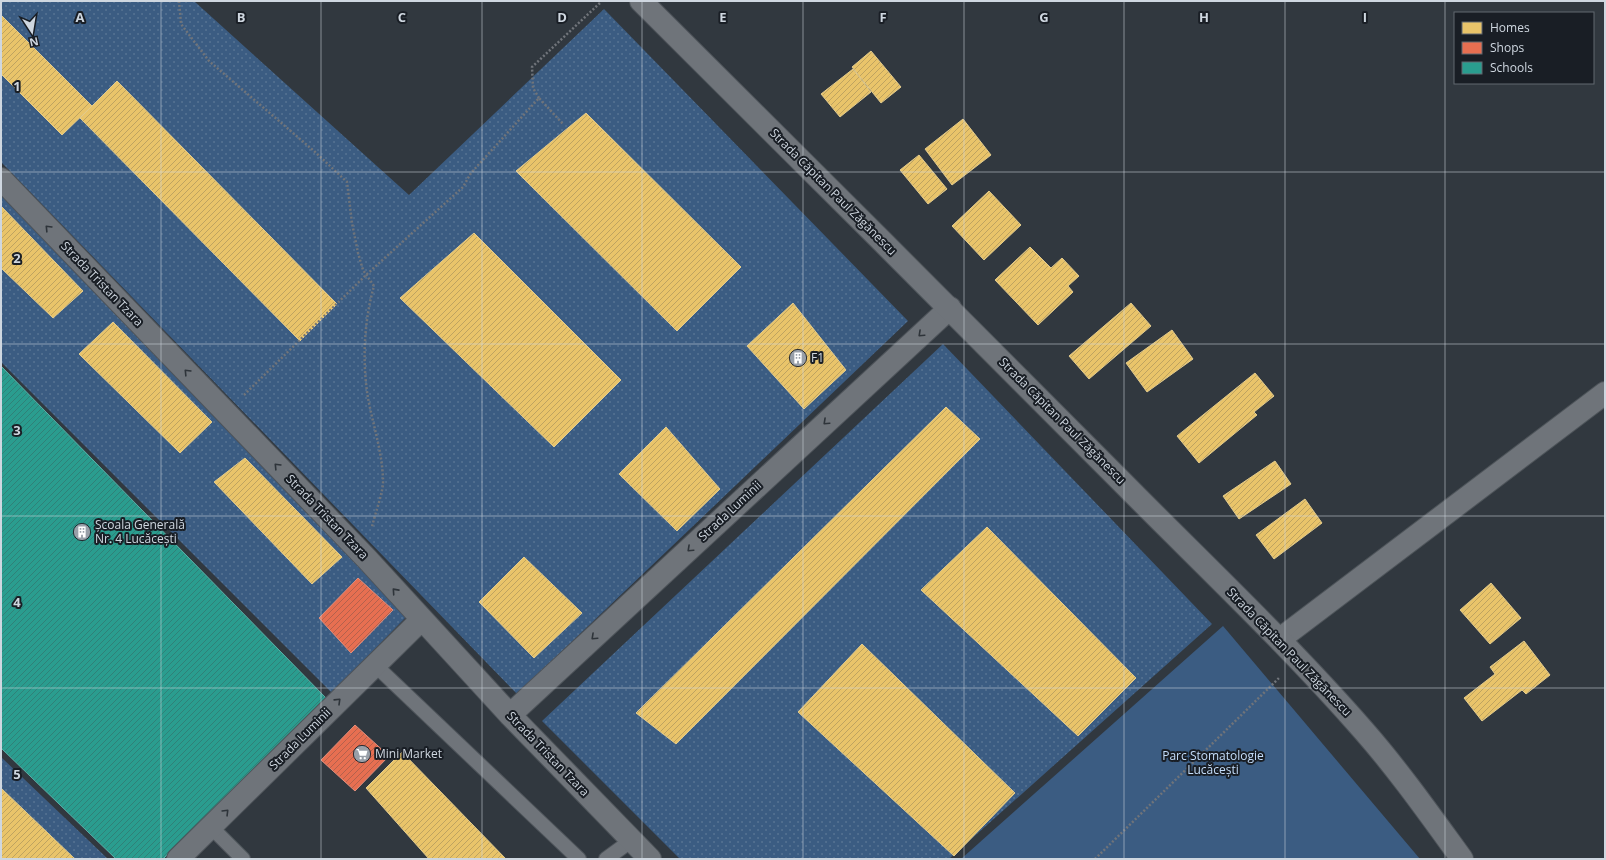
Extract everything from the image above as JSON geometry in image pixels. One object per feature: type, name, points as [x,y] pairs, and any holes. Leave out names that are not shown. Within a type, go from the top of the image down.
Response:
[{"type":"street","name":"Strada Căpitan Paul Zăgănescu","points":[[642,1],[1280,639],[1366,732],[1462,859]]},
{"type":"street","name":"Strada Tristan Tzara","points":[[1,179],[367,559],[510,715],[650,859]]},
{"type":"street","name":"Strada Luminii","points":[[510,715],[950,308]]},
{"type":"street","points":[[1280,639],[1605,393]]},
{"type":"street","name":"Strada Luminii","points":[[178,859],[422,620]]},
{"type":"lane","points":[[375,665],[579,859]]},
{"type":"lane","points":[[211,827],[243,859]]},
{"type":"lane","points":[[606,859],[632,840]]},
{"type":"path","points":[[179,1],[181,24],[209,61],[314,151],[347,182],[352,223],[363,270],[374,286],[368,306],[364,346],[368,396],[380,453],[383,481],[374,518],[367,559]]},
{"type":"path","points":[[563,124],[539,98],[533,88],[532,67],[601,2]]},
{"type":"path","points":[[226,413],[366,275],[463,187],[471,173],[539,98]]},
{"type":"path","points":[[1095,859],[1298,658]]},
{"type":"green space","points":[[1,1],[194,1],[409,195],[604,9],[908,321],[517,694],[1,162]]},
{"type":"green space","points":[[1,194],[407,616],[332,693],[1,362]]},
{"type":"green space","points":[[943,344],[1212,624],[949,859],[680,859],[542,721]]},
{"type":"green space","name":"Parc Stomatologie Lucăcești","points":[[1223,626],[1420,859],[961,859]]},
{"type":"green space","points":[[1,757],[108,859],[1,859]]},
{"type":"building: Homes","points":[[1,15],[92,106],[62,135],[1,74]]},
{"type":"building: Homes","points":[[871,51],[901,87],[881,103],[852,67]]},
{"type":"building: Homes","points":[[853,69],[871,92],[840,117],[821,94]]},
{"type":"building: Homes","points":[[117,81],[337,304],[300,341],[80,118]]},
{"type":"building: Homes","points":[[586,113],[741,267],[677,331],[516,171]]},
{"type":"building: Homes","points":[[963,119],[991,155],[952,185],[925,149]]},
{"type":"building: Homes","points":[[919,155],[947,189],[928,204],[900,170]]},
{"type":"building: Homes","points":[[989,191],[1021,225],[984,260],[952,226]]},
{"type":"building: Homes","points":[[1,206],[83,291],[53,318],[1,268]]},
{"type":"building: Homes","points":[[474,233],[621,380],[554,447],[400,298]]},
{"type":"building: Homes","points":[[1030,247],[1051,268],[1062,258],[1079,276],[1068,286],[1073,292],[1038,325],[995,280]]},
{"type":"building: Homes","name":"F1","points":[[793,303],[846,370],[804,409],[747,346]]},
{"type":"building: Homes","points":[[1131,303],[1151,326],[1089,379],[1069,356]]},
{"type":"building: Homes","points":[[113,322],[212,422],[180,453],[79,354]]},
{"type":"building: Homes","points":[[1172,330],[1193,359],[1147,392],[1126,363]]},
{"type":"building: Homes","points":[[1255,373],[1274,396],[1254,412],[1257,415],[1199,463],[1177,436]]},
{"type":"building: Homes","points":[[946,407],[980,439],[676,744],[636,713]]},
{"type":"building: Homes","points":[[666,427],[720,489],[677,531],[619,474]]},
{"type":"building: Homes","points":[[245,458],[342,557],[312,584],[214,482]]},
{"type":"building: Homes","points":[[1275,461],[1291,484],[1239,519],[1223,496]]},
{"type":"building: Homes","points":[[1305,499],[1322,523],[1274,559],[1256,535]]},
{"type":"building: Homes","points":[[987,527],[1136,678],[1078,736],[921,590]]},
{"type":"building: Homes","points":[[524,557],[582,613],[534,658],[479,602]]},
{"type":"building: Homes","points":[[1491,583],[1521,618],[1490,644],[1460,610]]},
{"type":"building: Homes","points":[[1524,641],[1550,675],[1526,694],[1522,690],[1482,721],[1464,698],[1495,674],[1490,667]]},
{"type":"building: Homes","points":[[862,644],[1015,793],[954,856],[798,712]]},
{"type":"building: Homes","points":[[402,752],[506,859],[429,859],[366,788]]},
{"type":"building: Homes","points":[[1,788],[75,859],[1,859]]},
{"type":"building: Shops","points":[[358,578],[393,610],[351,653],[319,618]]},
{"type":"building: Shops","points":[[355,725],[389,756],[355,791],[321,760]]},
{"type":"building: Schools","name":"Școala Generală Nr. 4 Lucăcești","points":[[1,366],[326,698],[163,859],[116,859],[1,748]]},
{"type":"place","name":"F1","points":[[798,358]]},
{"type":"place","name":"Școala Generală Nr. 4 Lucăcești","points":[[82,532]]},
{"type":"place","name":"Mini Market","points":[[362,754]]}]
